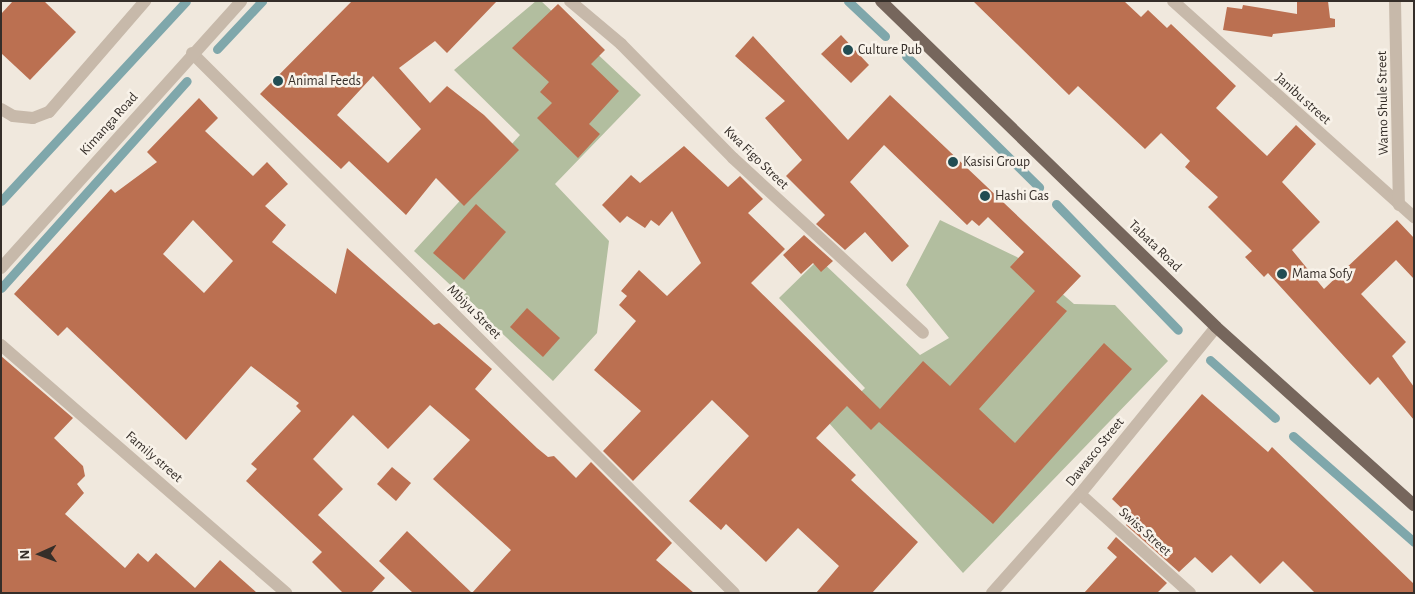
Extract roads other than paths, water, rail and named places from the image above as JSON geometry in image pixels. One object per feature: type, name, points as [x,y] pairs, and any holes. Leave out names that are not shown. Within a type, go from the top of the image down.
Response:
[{"type":"main road","name":"Tabata Road","points":[[881,1],[1216,327],[1414,505]]},
{"type":"street","points":[[1,109],[13,116],[33,118],[49,112],[145,1]]},
{"type":"street","name":"Kimanga Road","points":[[1,268],[240,1]]},
{"type":"street","name":"Kwa Figo Street","points":[[570,1],[620,44],[733,158],[923,333]]},
{"type":"street","name":"Janibu street","points":[[1173,1],[1414,217]]},
{"type":"street","name":"Wamo Shule Street","points":[[1395,1],[1399,205]]},
{"type":"street","name":"Mbiyu Street","points":[[192,53],[734,593]]},
{"type":"street","name":"Dawasco Street","points":[[992,593],[1080,494],[1216,327]]},
{"type":"street","name":"Family street","points":[[1,345],[286,593]]},
{"type":"street","name":"Swiss Street","points":[[1080,494],[1190,593]]},
{"type":"waterway","points":[[1,201],[186,1]]},
{"type":"waterway","points":[[217,49],[262,1]]},
{"type":"waterway","points":[[848,1],[885,36]]},
{"type":"waterway","points":[[906,56],[1039,187]]},
{"type":"waterway","points":[[1,288],[187,81]]},
{"type":"waterway","points":[[1056,204],[1178,330]]},
{"type":"waterway","points":[[1210,360],[1275,418]]},
{"type":"waterway","points":[[1293,436],[1414,542]]},
{"type":"place","name":"Culture Pub","points":[[848,50]]},
{"type":"place","name":"Animal Feeds","points":[[278,81]]},
{"type":"place","name":"Kasisi Group","points":[[953,162]]},
{"type":"place","name":"Hashi Gas","points":[[985,196]]},
{"type":"place","name":"Mama Sofy","points":[[1282,274]]}]
